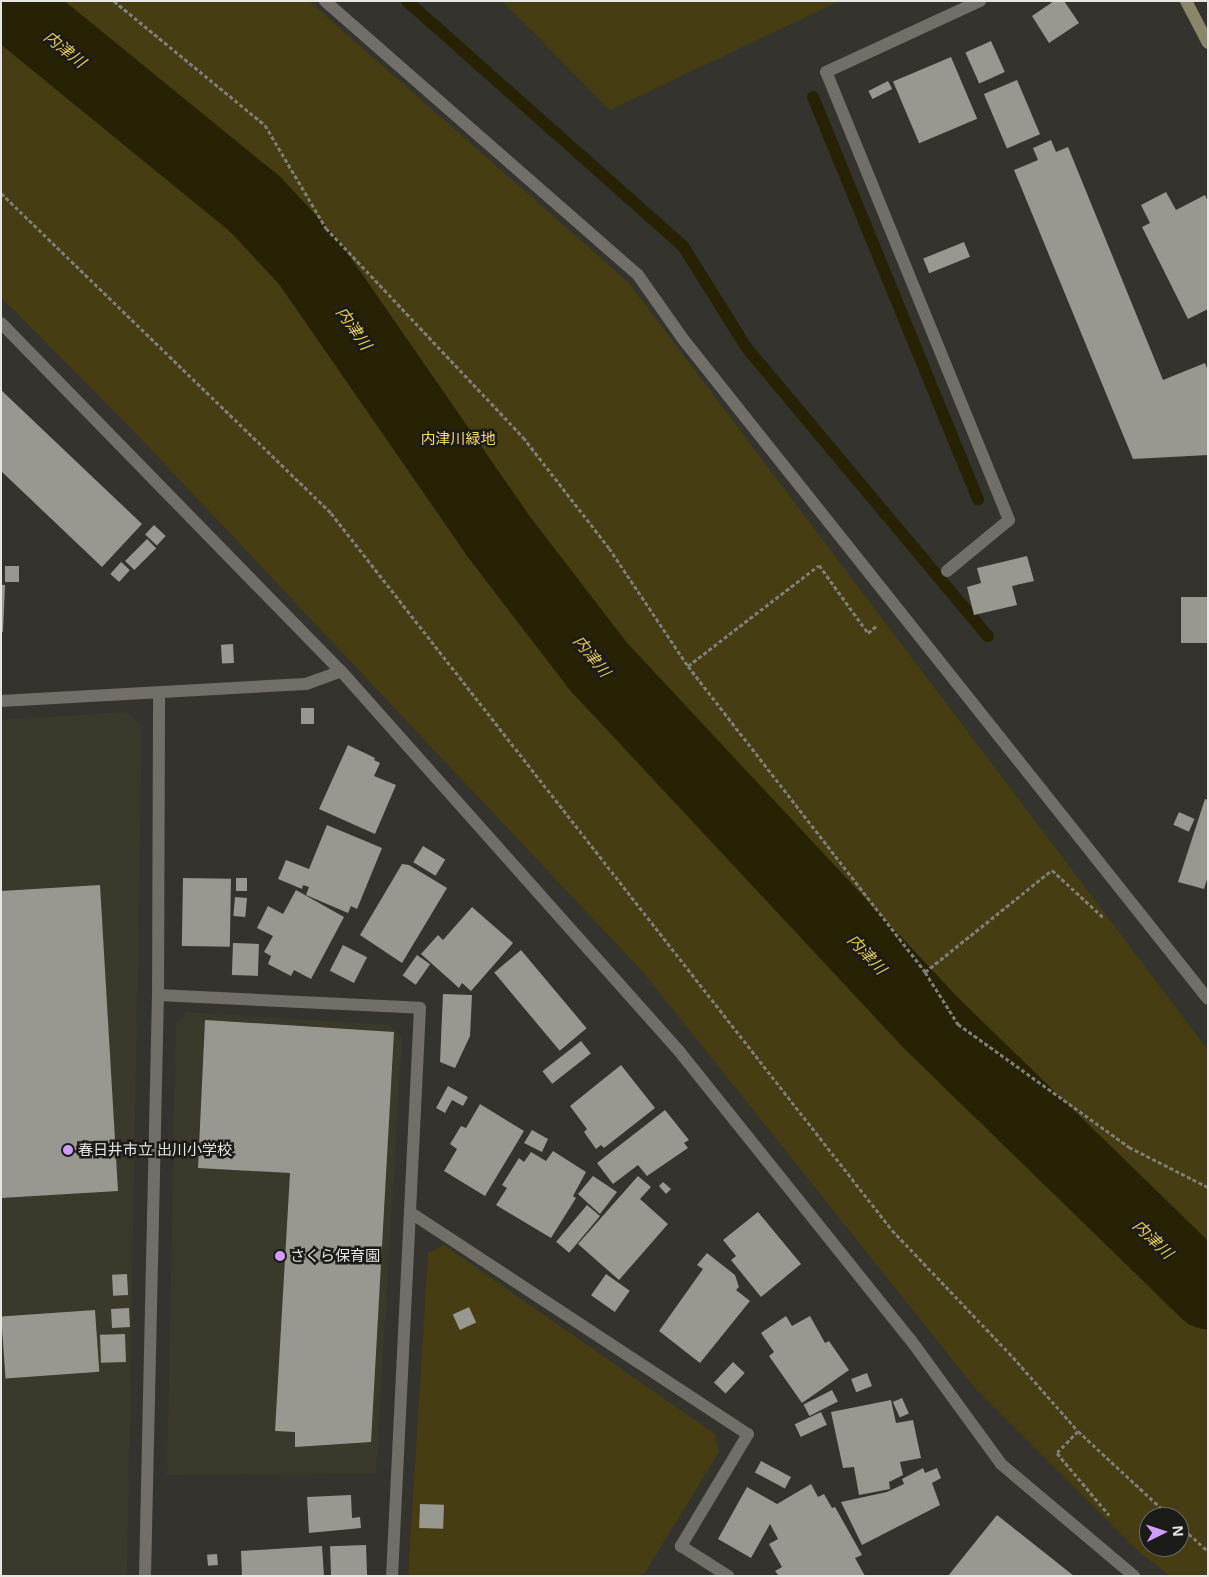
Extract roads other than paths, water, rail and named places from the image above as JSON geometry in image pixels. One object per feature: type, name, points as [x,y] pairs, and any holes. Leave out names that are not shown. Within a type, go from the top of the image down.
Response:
[{"type":"main road","points":[[1186,1],[1208,42]]},
{"type":"street","points":[[325,1],[638,275],[683,339],[1208,999]]},
{"type":"street","points":[[947,572],[1009,520],[826,72],[980,1]]},
{"type":"street","points":[[1,323],[341,671],[679,1050],[910,1339],[1001,1464],[1134,1576]]},
{"type":"street","points":[[1,701],[306,684],[341,671]]},
{"type":"street","points":[[146,1576],[158,995],[159,692]]},
{"type":"street","points":[[158,995],[420,1008],[392,1576]]},
{"type":"street","points":[[411,1213],[748,1434],[681,1546],[728,1576]]},
{"type":"waterway","name":"内津川","points":[[6,1],[254,203],[308,261],[496,533],[599,667],[932,1024],[1208,1292]]},
{"type":"waterway","points":[[407,1],[683,246],[746,347],[988,636]]},
{"type":"waterway","points":[[813,97],[978,500]]},
{"type":"place","name":"春日井市立 出川小学校","points":[[68,1150]]},
{"type":"place","name":"さくら保育園","points":[[280,1256]]},
{"type":"park label","name":"内津川緑地","points":[[458,439]]}]
